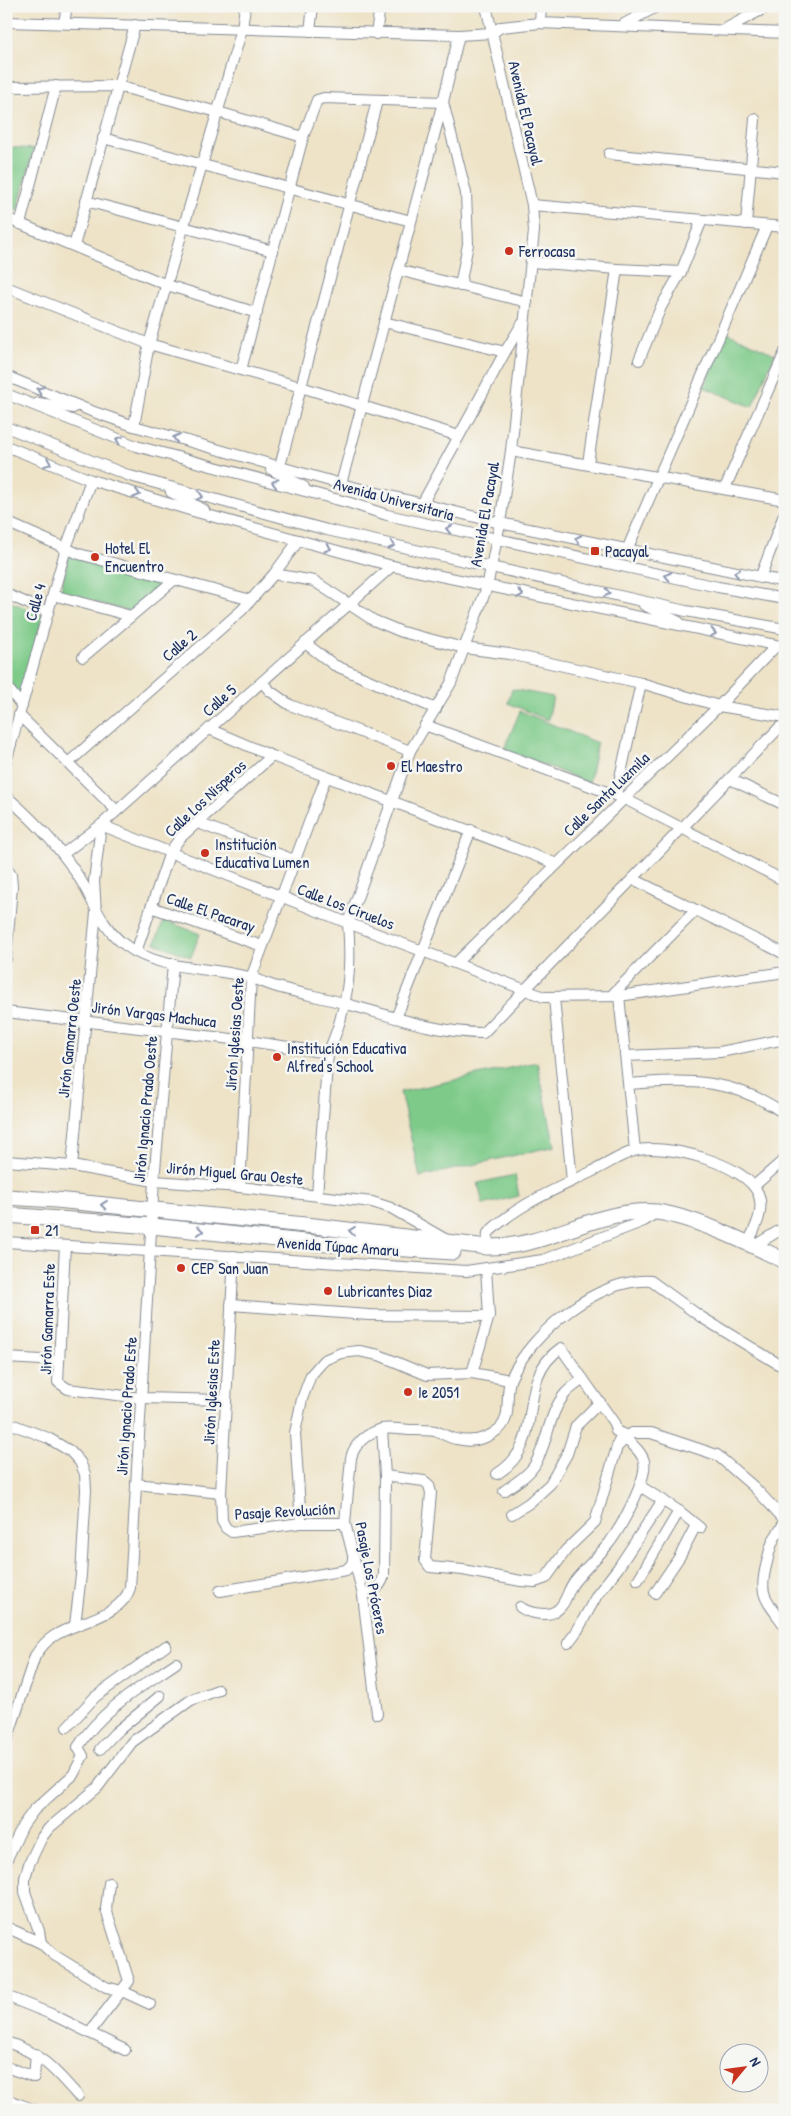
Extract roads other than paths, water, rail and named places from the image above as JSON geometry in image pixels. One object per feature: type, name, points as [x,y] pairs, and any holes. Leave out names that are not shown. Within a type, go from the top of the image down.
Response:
[{"type":"highway","name":"Avenida Túpac Amaru","points":[[6,1197],[315,1226],[452,1244],[469,1243],[487,1247]]},
{"type":"highway","name":"Avenida Túpac Amaru","points":[[6,1215],[152,1226],[314,1243],[448,1253],[487,1247],[503,1247],[539,1240],[619,1214],[657,1212],[678,1217],[751,1244],[785,1261]]},
{"type":"street","points":[[64,23],[67,6]]},
{"type":"street","points":[[134,426],[149,344],[242,29],[245,6]]},
{"type":"street","points":[[310,31],[313,6]]},
{"type":"street","points":[[376,34],[380,6]]},
{"type":"street","name":"Avenida El Pacayal","points":[[317,1196],[328,1053],[346,1003],[350,953],[348,923],[390,802],[410,751],[451,683],[487,587],[500,523],[511,450],[534,231],[532,205],[486,6]]},
{"type":"street","points":[[540,22],[541,6]]},
{"type":"street","points":[[622,25],[658,6]]},
{"type":"street","points":[[724,30],[769,6]]},
{"type":"street","points":[[6,22],[459,35],[492,33],[501,27],[540,22],[785,33]]},
{"type":"street","points":[[74,246],[135,26]]},
{"type":"street","points":[[341,484],[443,102],[459,35]]},
{"type":"street","points":[[20,224],[56,86]]},
{"type":"street","points":[[6,87],[117,86],[218,112],[303,137]]},
{"type":"street","points":[[241,370],[303,137],[317,100],[324,98],[443,102]]},
{"type":"street","points":[[280,466],[377,101]]},
{"type":"street","points":[[443,102],[466,194],[468,244],[460,286]]},
{"type":"street","points":[[746,224],[755,119]]},
{"type":"street","points":[[103,138],[411,222]]},
{"type":"street","points":[[609,154],[785,172]]},
{"type":"street","points":[[86,201],[273,252]]},
{"type":"street","points":[[532,205],[785,227]]},
{"type":"street","points":[[6,218],[167,284],[257,313]]},
{"type":"street","points":[[639,360],[661,307],[681,272],[702,220]]},
{"type":"street","points":[[627,550],[767,226]]},
{"type":"street","points":[[532,262],[681,272]]},
{"type":"street","points":[[588,463],[617,269]]},
{"type":"street","points":[[398,270],[527,302]]},
{"type":"street","points":[[6,287],[149,344],[301,387],[459,436]]},
{"type":"street","points":[[422,504],[505,352],[524,321]]},
{"type":"street","points":[[384,322],[505,352]]},
{"type":"street","points":[[725,488],[785,352]]},
{"type":"street","points":[[6,376],[134,426],[341,484],[500,523],[785,582]]},
{"type":"street","name":"Avenida Universitaria","points":[[6,394],[136,446],[387,515],[497,540],[785,599]]},
{"type":"street","points":[[20,400],[92,411]]},
{"type":"street","points":[[6,427],[130,476],[327,530],[491,568],[785,629]]},
{"type":"street","points":[[6,434],[43,442]]},
{"type":"street","points":[[6,446],[91,480],[392,566],[781,647]]},
{"type":"street","points":[[511,450],[785,500]]},
{"type":"street","points":[[254,459],[321,496]]},
{"type":"street","name":"Calle 4","points":[[6,762],[66,548],[91,480]]},
{"type":"street","points":[[154,483],[220,518]]},
{"type":"street","points":[[760,578],[785,512]]},
{"type":"street","points":[[6,522],[66,548],[174,580],[251,600]]},
{"type":"street","name":"Calle 2","points":[[68,763],[251,600],[274,574],[299,540]]},
{"type":"street","name":"Calle 5","points":[[63,854],[100,825],[392,566]]},
{"type":"street","points":[[6,796],[31,818],[63,854],[83,884],[96,912],[111,932],[124,945],[136,952],[153,960],[251,978],[279,988],[346,1003],[396,1018],[452,1031],[483,1033],[783,725],[754,712],[719,706],[641,683],[509,654],[464,648],[402,632],[373,620],[314,581],[274,574]]},
{"type":"street","points":[[83,656],[174,580]]},
{"type":"street","points":[[6,594],[48,612]]},
{"type":"street","points":[[53,595],[131,616]]},
{"type":"street","points":[[630,598],[692,629]]},
{"type":"street","points":[[305,643],[334,665],[436,709]]},
{"type":"street","name":"Calle Santa Luzmila","points":[[456,963],[557,864],[620,797],[781,647]]},
{"type":"street","points":[[262,682],[270,691],[290,705],[410,751]]},
{"type":"street","points":[[620,797],[641,683]]},
{"type":"street","points":[[6,686],[20,711],[68,763],[116,810]]},
{"type":"street","points":[[425,725],[620,797],[785,880]]},
{"type":"street","points":[[209,729],[390,802],[472,830],[557,864]]},
{"type":"street","name":"Calle Los Nisperos","points":[[136,952],[170,852],[180,838],[272,756]]},
{"type":"street","name":"Jirón Iglesias Oeste","points":[[240,1187],[251,978],[326,777]]},
{"type":"street","points":[[730,779],[785,805]]},
{"type":"street","points":[[198,823],[294,860]]},
{"type":"street","name":"Calle Los Ciruelos","points":[[100,825],[544,998],[615,996],[785,972]]},
{"type":"street","name":"Jirón Gamarra Oeste","points":[[72,1166],[96,912],[94,881],[100,825]]},
{"type":"street","points":[[396,1018],[472,830]]},
{"type":"street","points":[[6,959],[12,886],[11,875],[7,867]]},
{"type":"street","points":[[633,879],[785,954]]},
{"type":"street","name":"Calle El Pacaray","points":[[151,907],[262,946]]},
{"type":"street","points":[[635,1150],[626,1056],[615,996],[696,910]]},
{"type":"street","name":"Jirón Ignacio Prado Oeste","points":[[152,1226],[154,1181],[173,964]]},
{"type":"street","points":[[554,998],[572,1181]]},
{"type":"street","name":"Jirón Vargas Machuca","points":[[6,1012],[86,1020],[328,1053]]},
{"type":"street","points":[[626,1056],[720,1052],[785,1039]]},
{"type":"street","points":[[629,1084],[663,1081],[713,1083],[748,1093],[785,1114]]},
{"type":"street","points":[[487,1247],[488,1232],[516,1211],[635,1150],[674,1151],[701,1158],[738,1172],[754,1186],[759,1196],[761,1207],[751,1244]]},
{"type":"street","points":[[754,1186],[785,1159]]},
{"type":"street","name":"Jirón Miguel Grau Oeste","points":[[6,1161],[72,1166],[154,1181],[240,1187],[383,1204],[452,1244]]},
{"type":"street","name":"Avenida Túpac Amaru","points":[[6,1242],[444,1270],[486,1268],[543,1260],[636,1224],[657,1212]]},
{"type":"street","name":"Jirón Ignacio Prado Este","points":[[75,1626],[122,1603],[130,1588],[152,1226]]},
{"type":"street","points":[[751,1244],[785,1227]]},
{"type":"street","name":"Jirón Gamarra Este","points":[[65,1246],[58,1382],[68,1389],[141,1398]]},
{"type":"street","name":"Jirón Iglesias Este","points":[[226,1528],[222,1521],[221,1493],[234,1256]]},
{"type":"street","points":[[472,1373],[489,1316],[486,1268]]},
{"type":"street","points":[[363,1594],[375,1590],[384,1576],[385,1476],[382,1429],[434,1431],[456,1439],[465,1440],[489,1436],[501,1427],[506,1414],[510,1380],[524,1355],[554,1322],[586,1300],[614,1288],[641,1280],[651,1281],[701,1317],[785,1368]]},
{"type":"street","points":[[231,1305],[369,1314],[489,1316]]},
{"type":"street","points":[[497,1474],[515,1461],[525,1442],[532,1398],[539,1374],[547,1359],[561,1348],[614,1423],[616,1431],[626,1435]]},
{"type":"street","points":[[301,1523],[295,1433],[302,1399],[311,1376],[324,1360],[341,1353],[360,1351],[378,1355],[427,1375],[472,1373],[510,1380]]},
{"type":"street","points":[[6,1358],[59,1361]]},
{"type":"street","points":[[504,1491],[523,1478],[534,1466],[561,1399],[583,1379]]},
{"type":"street","points":[[141,1398],[225,1400]]},
{"type":"street","points":[[512,1514],[529,1503],[550,1484],[567,1454],[576,1426],[600,1402]]},
{"type":"street","points":[[6,1422],[48,1438],[70,1451],[80,1462],[85,1474],[86,1490],[82,1566],[75,1626],[53,1636],[42,1645],[35,1656],[6,1743]]},
{"type":"street","name":"Pasaje Los Próceres","points":[[377,1714],[363,1594],[345,1523],[353,1448],[360,1440],[382,1429]]},
{"type":"street","points":[[385,1476],[424,1481],[429,1486],[431,1493],[425,1560],[430,1567],[463,1570],[520,1581],[536,1582],[548,1576],[566,1550],[595,1522],[612,1470],[616,1448],[619,1440],[626,1435],[638,1432],[651,1433],[716,1455],[754,1486],[781,1515],[784,1524],[770,1547],[762,1579],[762,1591],[785,1626]]},
{"type":"street","points":[[520,1608],[527,1612],[552,1613],[562,1606],[572,1585],[610,1541],[640,1486],[644,1460],[634,1445],[628,1441],[623,1441],[616,1448]]},
{"type":"street","points":[[136,1484],[221,1493]]},
{"type":"street","points":[[640,1486],[679,1511],[699,1527],[655,1593]]},
{"type":"street","points":[[568,1643],[597,1595],[618,1568],[663,1500]]},
{"type":"street","points":[[638,1580],[679,1511]]},
{"type":"street","name":"Pasaje Revolución","points":[[226,1528],[232,1532],[301,1523],[345,1523]]},
{"type":"street","points":[[220,1591],[346,1570],[352,1564],[353,1559]]},
{"type":"street","points":[[67,1727],[95,1697],[166,1646]]},
{"type":"street","points":[[6,1860],[23,1825],[34,1810],[73,1774],[83,1756],[78,1747],[83,1739],[111,1708],[176,1663]]},
{"type":"street","points":[[41,1943],[39,1931],[25,1892],[25,1878],[29,1864],[42,1837],[49,1828],[97,1788],[132,1742],[191,1700],[218,1690]]},
{"type":"street","points":[[100,1749],[115,1733],[160,1696]]},
{"type":"street","points":[[89,2033],[130,1978],[106,1909],[108,1883]]},
{"type":"street","points":[[6,1927],[41,1943],[54,1954],[106,1987],[122,1991],[150,2004]]},
{"type":"street","points":[[6,1996],[51,2014],[125,2050]]},
{"type":"street","points":[[6,2042],[36,2054],[48,2063],[78,2096]]},
{"type":"street","points":[[6,2067],[34,2077],[36,2054]]},
{"type":"street","points":[[6,2099],[35,2110]]},
{"type":"place","name":"Ferrocasa","points":[[509,251]]},
{"type":"place","name":"Pacayal","points":[[595,551]]},
{"type":"place","name":"Hotel El Encuentro","points":[[95,557]]},
{"type":"place","name":"El Maestro","points":[[391,766]]},
{"type":"place","name":"Institución Educativa Lumen","points":[[205,853]]},
{"type":"place","name":"Institución Educativa Alfred's School","points":[[277,1057]]},
{"type":"place","name":"21","points":[[35,1230]]},
{"type":"place","name":"CEP San Juan","points":[[181,1268]]},
{"type":"place","name":"Lubricantes Diaz","points":[[328,1291]]},
{"type":"place","name":"Ie 2051","points":[[408,1392]]}]
